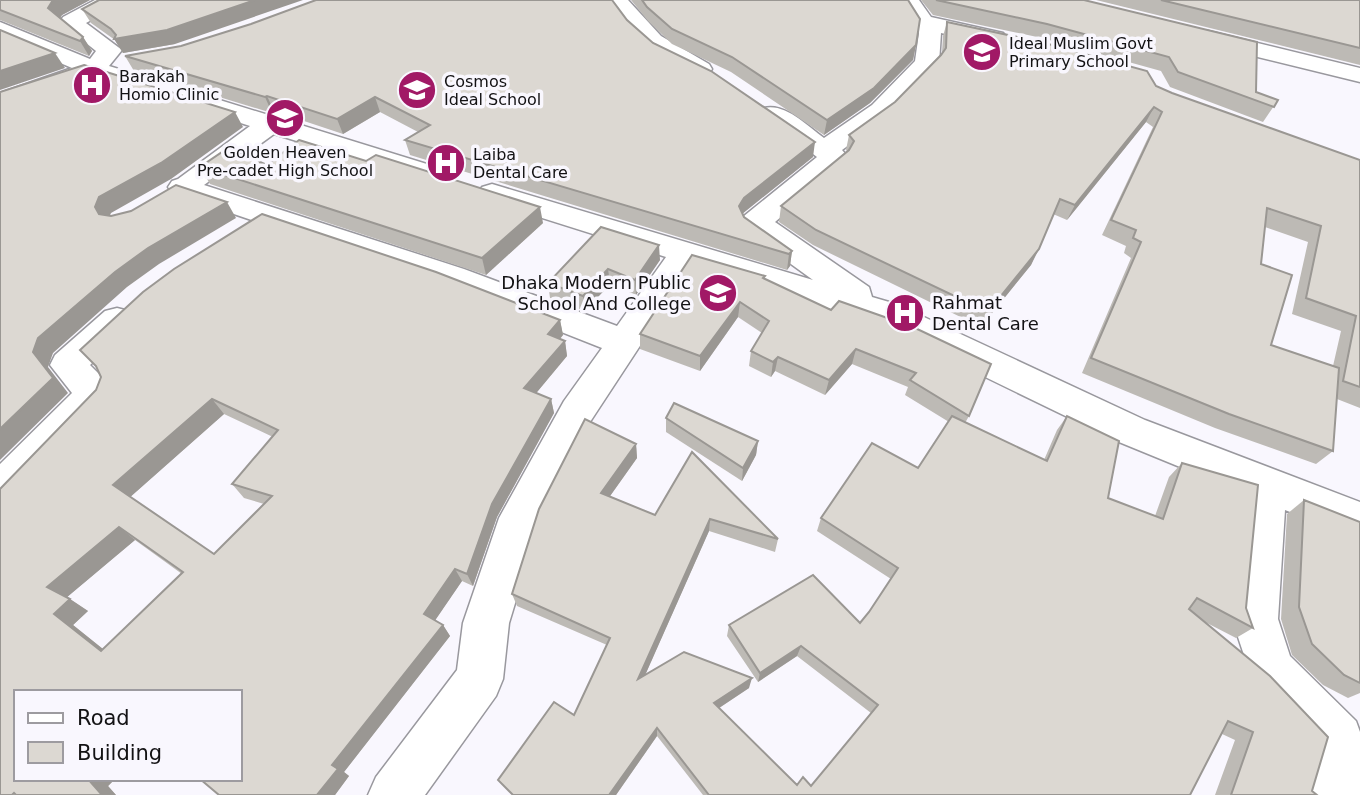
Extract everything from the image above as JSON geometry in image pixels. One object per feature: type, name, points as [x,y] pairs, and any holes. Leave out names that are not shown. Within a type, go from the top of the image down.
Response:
[{"type":"street","points":[[94,69],[110,50],[72,22],[111,0]]},
{"type":"street","points":[[617,0],[638,27],[663,51],[721,79]]},
{"type":"street","points":[[825,150],[881,110],[927,62],[930,33],[910,2],[905,0]]},
{"type":"street","points":[[922,22],[1015,42]]},
{"type":"street","points":[[0,29],[94,69],[684,254],[884,313],[1132,431],[1360,521]]},
{"type":"street","points":[[1187,33],[1360,75]]},
{"type":"street","points":[[0,101],[94,69],[143,60]]},
{"type":"street","points":[[752,100],[834,156],[755,223],[884,313]]},
{"type":"street","points":[[271,123],[171,194],[267,215],[453,277],[623,342]]},
{"type":"street","points":[[231,237],[267,215]]},
{"type":"street","points":[[394,795],[479,679],[485,623],[520,518],[577,412],[684,254]]},
{"type":"street","points":[[0,491],[94,393],[68,365],[141,297]]},
{"type":"street","points":[[1267,485],[1255,619],[1272,671],[1338,739],[1336,795]]},
{"type":"building","points":[[0,0],[53,0],[48,8],[83,37],[80,41],[0,10]]},
{"type":"building","points":[[99,0],[255,0],[167,30],[114,39],[116,35],[111,29],[82,9]]},
{"type":"building","points":[[316,0],[612,0],[627,20],[653,43],[711,71],[815,142],[744,198],[739,206],[744,217],[792,251],[789,254],[405,140],[430,125],[375,97],[337,119],[267,96],[125,56],[181,46]]},
{"type":"building","points":[[642,0],[908,0],[920,19],[916,45],[874,88],[827,120],[732,57],[672,29]]},
{"type":"building","points":[[936,0],[1084,0],[1257,42],[1256,92],[1278,100],[1274,107],[1178,72],[1169,57],[1047,24]]},
{"type":"building","points":[[1161,0],[1360,0],[1360,48]]},
{"type":"building","points":[[947,22],[1041,42],[1147,71],[1156,86],[1172,93],[1360,160],[1360,387],[1343,381],[1356,316],[1306,298],[1321,226],[1267,208],[1261,264],[1292,275],[1271,345],[1339,368],[1333,451],[1229,414],[1091,358],[1141,242],[1133,238],[1136,230],[1111,220],[1162,112],[1154,107],[1075,205],[1060,199],[1039,249],[988,312],[816,230],[781,206],[849,150],[854,141],[849,135],[895,102],[941,55],[946,48]]},
{"type":"building","points":[[0,30],[55,53],[0,71]]},
{"type":"building","points":[[84,65],[235,112],[161,163],[99,197],[95,207],[99,214],[111,216],[131,211],[176,185],[227,202],[148,248],[115,272],[38,338],[33,352],[53,378],[0,429],[0,92]]},
{"type":"building","points":[[299,140],[366,161],[376,155],[540,207],[482,258],[200,167],[228,148],[267,165]]},
{"type":"building","points":[[262,214],[436,272],[560,320],[548,334],[565,341],[524,388],[551,399],[492,504],[467,574],[455,569],[424,614],[443,625],[332,765],[338,769],[317,795],[219,795],[202,781],[242,781],[242,690],[14,690],[14,781],[90,781],[102,795],[0,795],[0,489],[96,390],[101,377],[96,366],[80,350],[143,292],[174,269]],"holes":[[[212,399],[278,430],[232,484],[272,496],[214,554],[113,485]],[[119,527],[183,572],[101,651],[54,614],[70,599],[47,587]]]},
{"type":"building","points":[[601,227],[659,245],[635,280],[608,269],[583,296],[548,283]]},
{"type":"building","points":[[692,255],[765,276],[763,278],[831,310],[839,301],[913,327],[991,364],[969,416],[910,380],[916,373],[856,349],[829,380],[778,357],[773,362],[751,351],[769,321],[740,302],[700,356],[640,334]]},
{"type":"building","points":[[674,403],[758,441],[743,468],[666,418]]},
{"type":"building","points":[[952,416],[1047,461],[1067,416],[1119,441],[1108,498],[1163,519],[1182,463],[1258,485],[1246,608],[1253,628],[1197,598],[1189,609],[1270,676],[1328,737],[1312,791],[1317,795],[1231,795],[1253,732],[1228,721],[1190,795],[709,795],[657,728],[609,795],[513,795],[498,780],[554,702],[574,715],[610,638],[512,594],[539,509],[585,419],[636,444],[601,493],[655,515],[692,452],[778,539],[710,519],[638,679],[684,652],[752,678],[714,703],[797,785],[803,777],[811,786],[878,705],[801,646],[760,673],[729,625],[813,575],[860,623],[898,568],[821,518],[872,443],[918,468]]},
{"type":"building","points":[[1304,500],[1360,522],[1360,683],[1344,675],[1312,644],[1299,607]]},
{"type":"place","name":"Ideal Muslim Govt Primary School","points":[[982,52]]},
{"type":"place","name":"Barakah Homio Clinic","points":[[92,85]]},
{"type":"place","name":"Cosmos Ideal School","points":[[417,90]]},
{"type":"place","name":"Golden Heaven Pre-cadet High School","points":[[285,118]]},
{"type":"place","name":"Laiba Dental Care","points":[[446,163]]},
{"type":"place","name":"Dhaka Modern Public School And College","points":[[718,293]]},
{"type":"place","name":"Rahmat Dental Care","points":[[905,313]]}]
